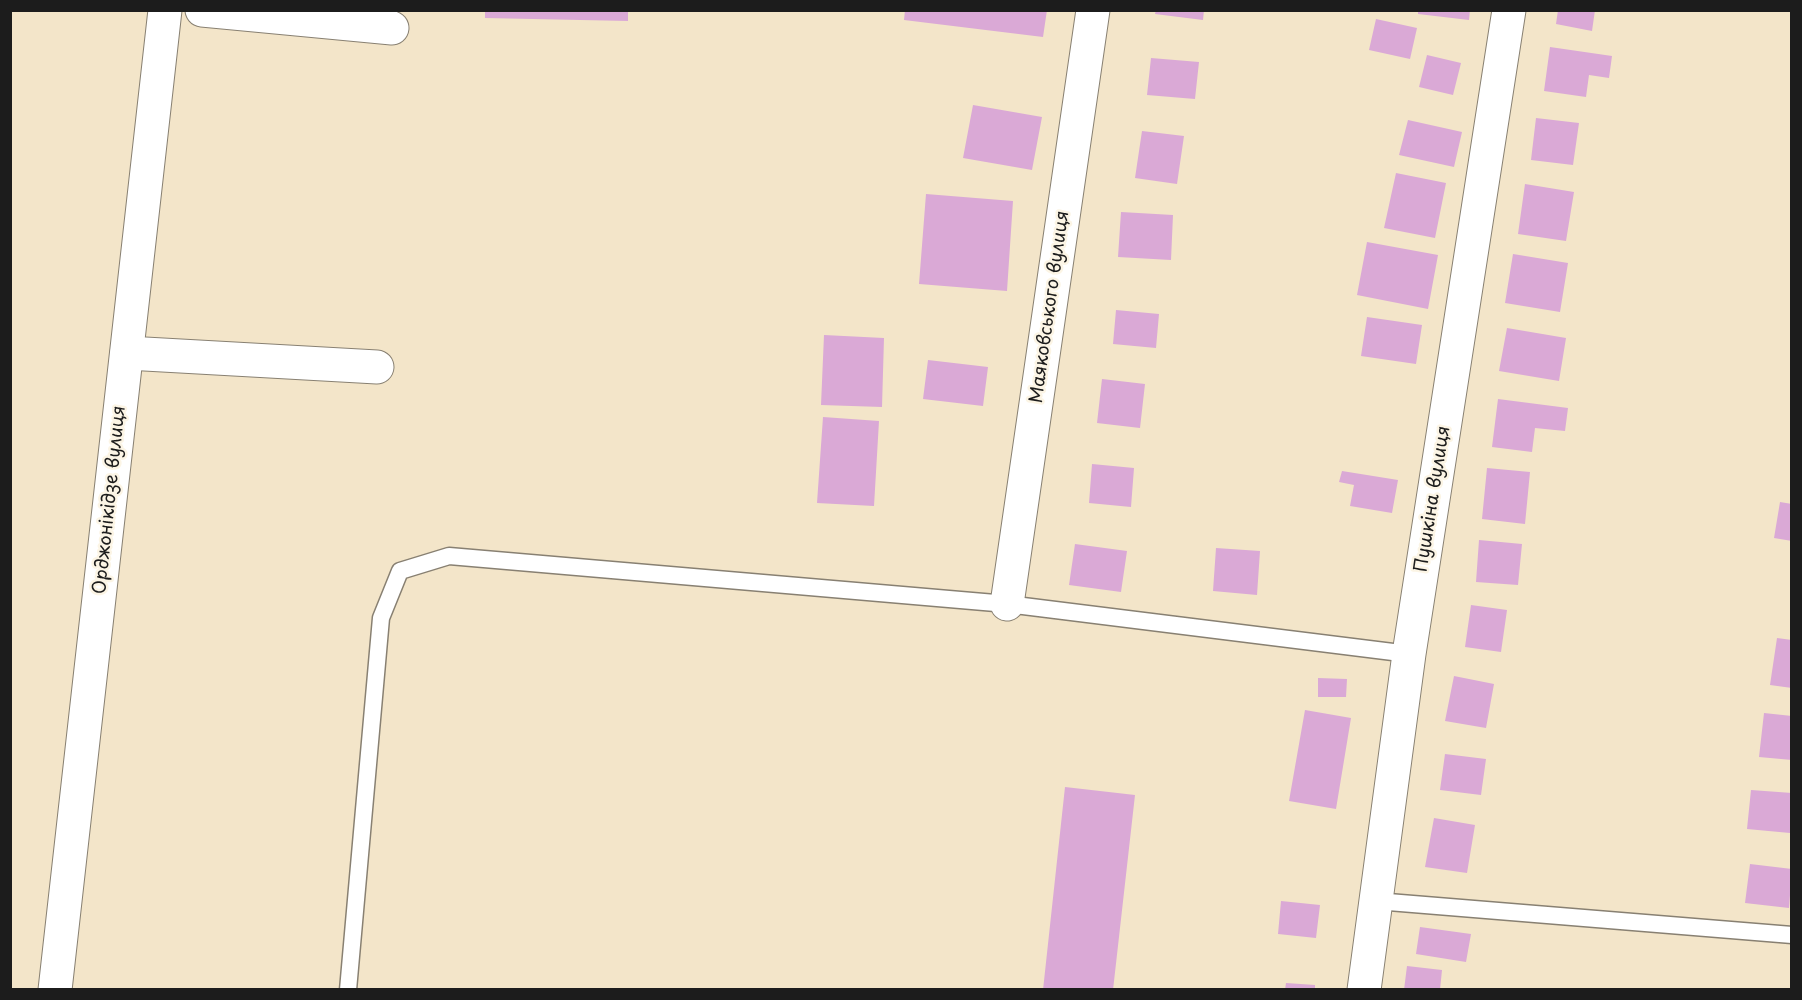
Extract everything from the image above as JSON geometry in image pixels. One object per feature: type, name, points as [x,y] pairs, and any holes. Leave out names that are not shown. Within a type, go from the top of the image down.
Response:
[{"type":"street","name":"Орджонікідзе вулиця","points":[[55,990],[165,10]]},
{"type":"street","points":[[202,10],[392,28]]},
{"type":"street","name":"Маяковського вулиця","points":[[1007,604],[1093,10]]},
{"type":"street","name":"Пушкіна вулиця","points":[[1365,990],[1409,654],[1509,10]]},
{"type":"street","points":[[127,352],[377,367]]},
{"type":"lane","points":[[348,990],[381,618],[400,571],[449,556],[1007,604],[1409,654]]},
{"type":"lane","points":[[1376,901],[1791,935]]},
{"type":"building","points":[[485,10],[628,10],[628,21],[485,18]]},
{"type":"building","points":[[905,10],[1047,10],[1043,37],[904,20]]},
{"type":"building","points":[[1156,10],[1204,10],[1203,20],[1155,14]]},
{"type":"building","points":[[1418,10],[1470,10],[1469,20],[1418,14]]},
{"type":"building","points":[[1558,10],[1595,10],[1592,31],[1556,24]]},
{"type":"building","points":[[1376,19],[1417,28],[1410,59],[1369,50]]},
{"type":"building","points":[[1550,47],[1612,56],[1609,78],[1589,75],[1586,97],[1544,91]]},
{"type":"building","points":[[1427,55],[1461,63],[1453,95],[1419,87]]},
{"type":"building","points":[[1151,58],[1199,62],[1195,99],[1147,95]]},
{"type":"building","points":[[973,105],[1042,117],[1032,170],[963,158]]},
{"type":"building","points":[[1536,118],[1579,123],[1573,165],[1531,160]]},
{"type":"building","points":[[1408,120],[1462,132],[1454,167],[1399,155]]},
{"type":"building","points":[[1142,131],[1184,136],[1177,184],[1135,178]]},
{"type":"building","points":[[1396,173],[1446,183],[1435,238],[1384,228]]},
{"type":"building","points":[[1525,184],[1574,192],[1566,241],[1518,234]]},
{"type":"building","points":[[926,194],[1013,201],[1007,291],[919,284]]},
{"type":"building","points":[[1121,212],[1173,215],[1171,260],[1118,257]]},
{"type":"building","points":[[1367,242],[1438,255],[1428,309],[1357,295]]},
{"type":"building","points":[[1513,254],[1568,263],[1560,312],[1505,303]]},
{"type":"building","points":[[1116,310],[1159,314],[1156,348],[1113,344]]},
{"type":"building","points":[[1367,317],[1422,325],[1416,364],[1361,356]]},
{"type":"building","points":[[1507,328],[1566,338],[1559,381],[1499,371]]},
{"type":"building","points":[[824,335],[884,338],[882,407],[821,405]]},
{"type":"building","points":[[928,360],[988,367],[983,406],[923,399]]},
{"type":"building","points":[[1102,379],[1145,384],[1140,428],[1097,423]]},
{"type":"building","points":[[1498,399],[1568,408],[1565,431],[1535,428],[1532,452],[1492,447]]},
{"type":"building","points":[[823,417],[879,421],[874,506],[817,503]]},
{"type":"building","points":[[1092,464],[1134,468],[1131,507],[1089,503]]},
{"type":"building","points":[[1487,468],[1530,472],[1525,524],[1482,519]]},
{"type":"building","points":[[1342,471],[1398,480],[1392,513],[1350,506],[1354,485],[1339,482]]},
{"type":"building","points":[[1780,502],[1792,504],[1792,541],[1774,538]]},
{"type":"building","points":[[1479,540],[1522,544],[1518,585],[1476,582]]},
{"type":"building","points":[[1075,544],[1127,551],[1121,592],[1069,585]]},
{"type":"building","points":[[1216,548],[1260,551],[1257,595],[1213,591]]},
{"type":"building","points":[[1471,605],[1507,610],[1501,652],[1465,647]]},
{"type":"building","points":[[1777,638],[1792,640],[1792,688],[1770,685]]},
{"type":"building","points":[[1454,676],[1494,684],[1486,728],[1445,721]]},
{"type":"building","points":[[1318,678],[1347,679],[1346,697],[1318,697]]},
{"type":"building","points":[[1305,710],[1351,718],[1336,809],[1289,801]]},
{"type":"building","points":[[1764,713],[1792,716],[1792,760],[1759,757]]},
{"type":"building","points":[[1445,754],[1486,759],[1481,795],[1440,790]]},
{"type":"building","points":[[1065,787],[1135,795],[1113,990],[1043,990]]},
{"type":"building","points":[[1751,790],[1792,793],[1790,833],[1747,829]]},
{"type":"building","points":[[1434,818],[1475,825],[1467,873],[1425,867]]},
{"type":"building","points":[[1750,864],[1792,869],[1789,908],[1745,903]]},
{"type":"building","points":[[1281,901],[1320,905],[1316,938],[1278,934]]},
{"type":"building","points":[[1420,927],[1471,934],[1466,962],[1416,954]]},
{"type":"building","points":[[1407,966],[1442,970],[1440,990],[1404,990]]},
{"type":"building","points":[[1286,983],[1315,985],[1315,990],[1285,990]]}]
